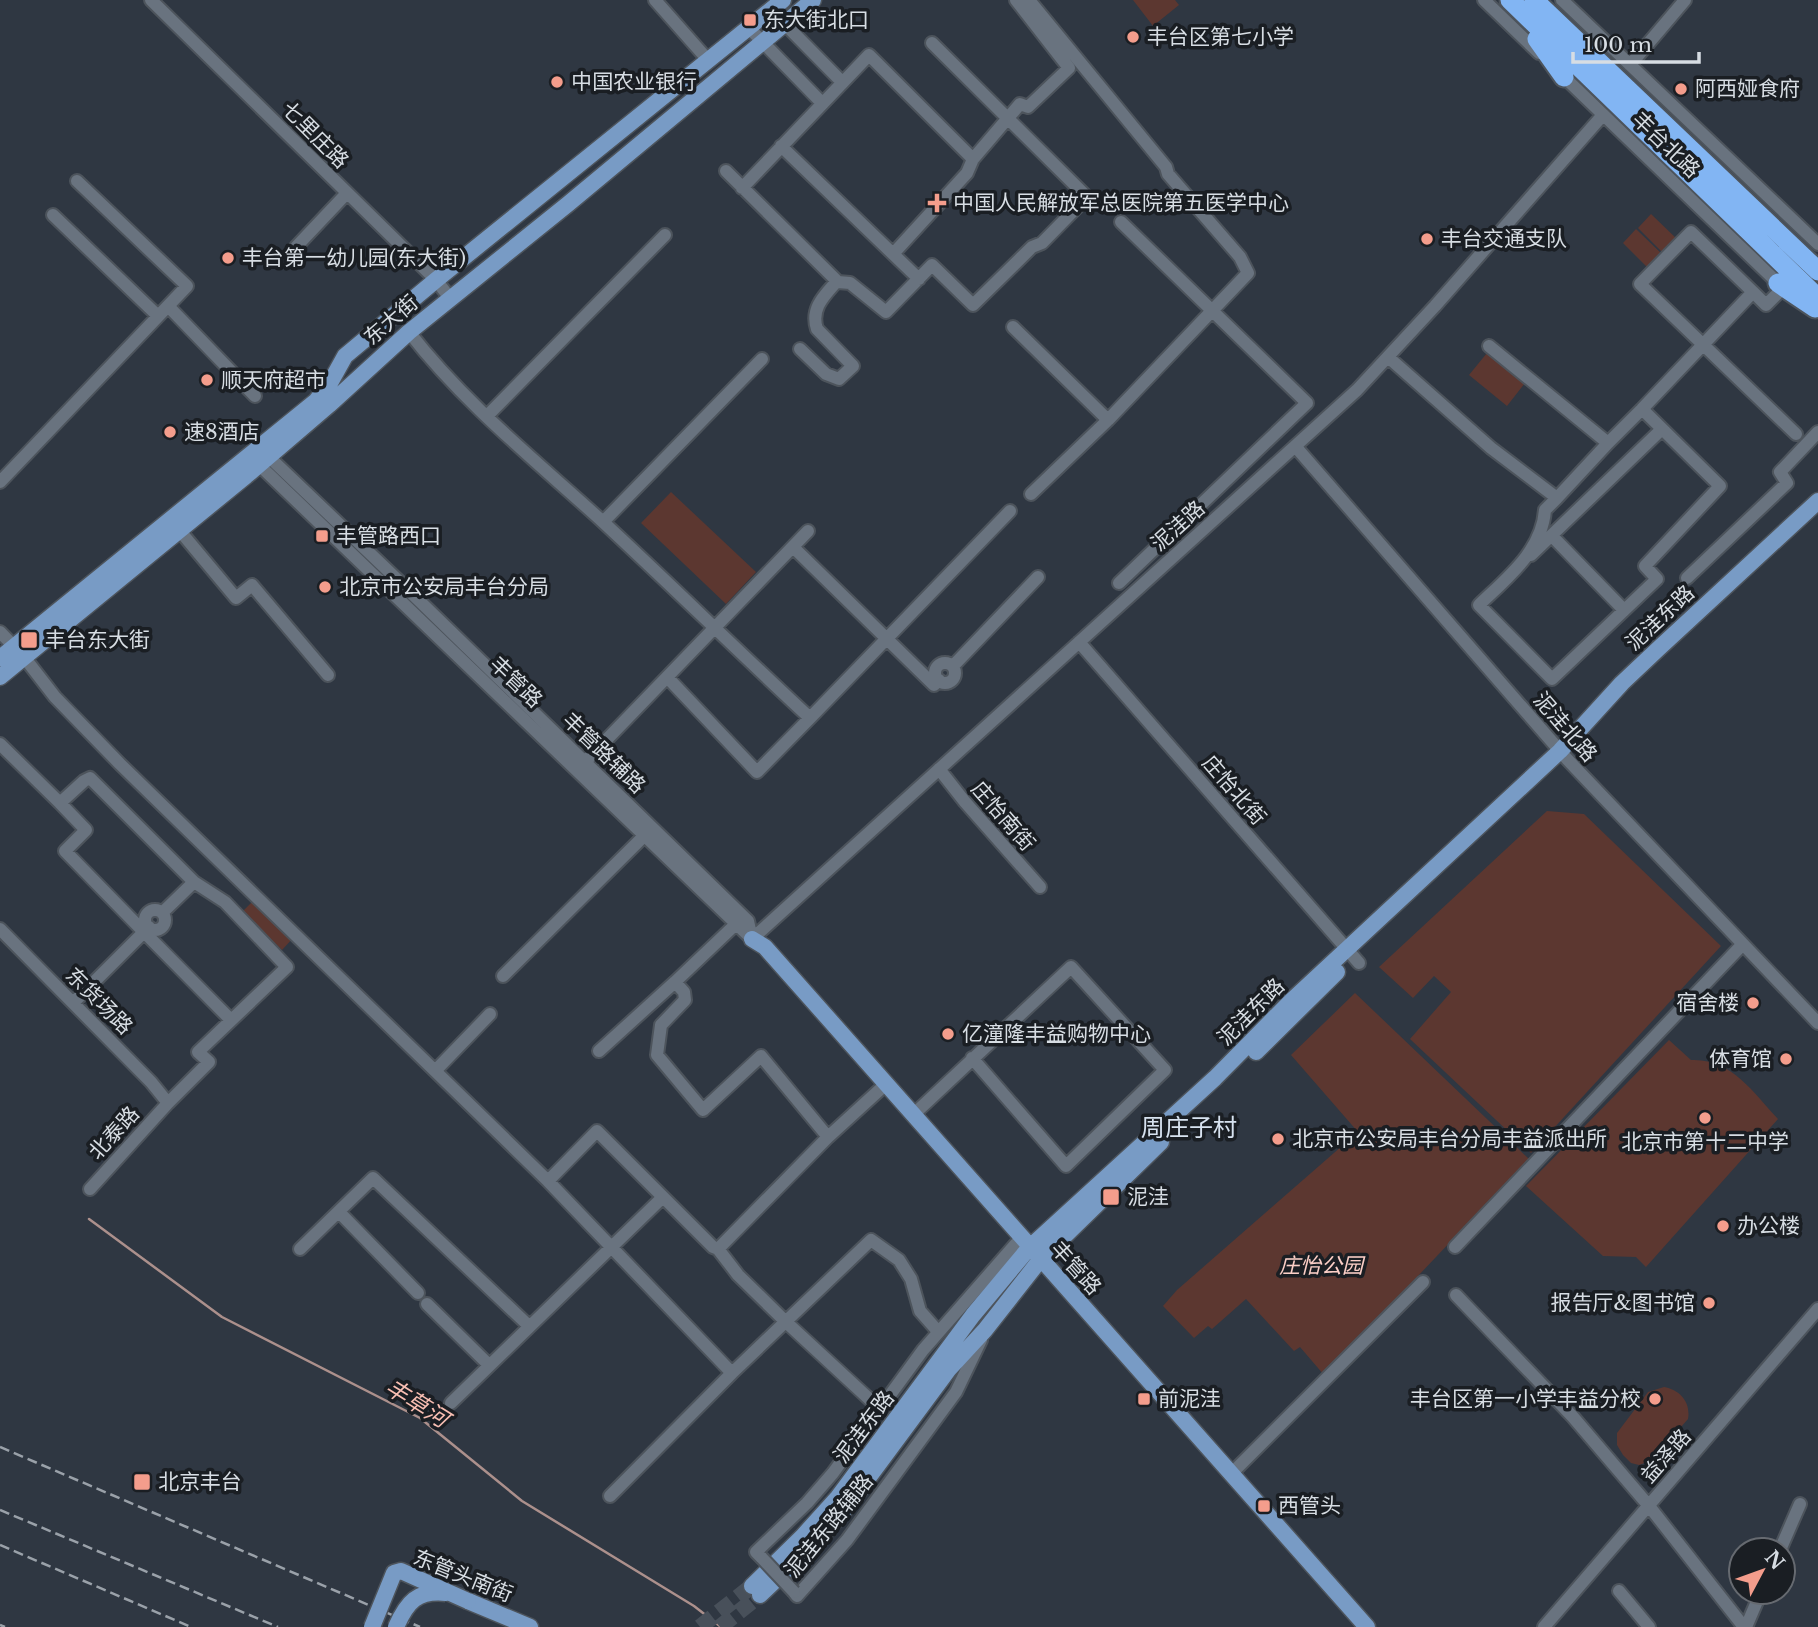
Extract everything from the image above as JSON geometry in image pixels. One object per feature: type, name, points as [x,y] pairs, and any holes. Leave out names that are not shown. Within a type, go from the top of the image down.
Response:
[{"type":"highway","name":"丰台北路","points":[[1534,0],[1818,271]]},
{"type":"highway","points":[[1547,0],[1574,39]]},
{"type":"highway","points":[[1511,1],[1564,77]]},
{"type":"highway","name":"丰台北路","points":[[1511,1],[1818,298]]},
{"type":"highway","points":[[1776,231],[1818,258]]},
{"type":"highway","points":[[1780,285],[1818,309]]},
{"type":"main road","name":"东大街","points":[[0,677],[19,652],[258,459],[330,405],[409,332],[813,0]]},
{"type":"main road","name":"东大街","points":[[0,659],[19,652],[180,531],[316,401],[342,361],[436,281],[777,5]]},
{"type":"main road","points":[[342,361],[343,368],[348,373],[355,376],[362,374]]},
{"type":"main road","name":"泥洼东路","points":[[1564,755],[1631,674],[1818,501]]},
{"type":"main road","name":"泥洼东路","points":[[1028,1251],[985,1330],[949,1369],[849,1504],[818,1540],[756,1591],[838,1497],[973,1315],[1028,1251],[1353,956],[1652,668],[1818,515]]},
{"type":"main road","name":"丰管路","points":[[752,939],[1358,1627]]},
{"type":"main road","name":"丰管路","points":[[884,1086],[913,1115],[1028,1251],[1367,1627]]},
{"type":"main road","name":"东管头南街","points":[[372,1627],[394,1573],[401,1571],[530,1627]]},
{"type":"main road","points":[[396,1627],[405,1606],[424,1594],[444,1592],[468,1601]]},
{"type":"street","name":"七里庄路","points":[[151,0],[436,281],[450,298]]},
{"type":"street","points":[[655,0],[708,60]]},
{"type":"street","points":[[893,254],[967,173],[972,159],[1020,103],[1028,107],[1069,68],[1016,0]]},
{"type":"street","points":[[1029,0],[1166,167],[1168,174],[1240,257],[1248,273],[1108,420],[1031,495]]},
{"type":"street","name":"丰台北路","points":[[1484,0],[1818,321]]},
{"type":"street","name":"丰台北路","points":[[1562,0],[1818,244]]},
{"type":"street","points":[[1630,65],[1685,0]]},
{"type":"street","points":[[777,5],[783,24],[842,82]]},
{"type":"street","points":[[749,28],[822,103]]},
{"type":"street","points":[[726,171],[837,281],[850,283],[887,312],[932,265],[973,306],[1032,247],[1042,243],[1087,197],[932,43]]},
{"type":"street","points":[[742,188],[869,55],[972,159]]},
{"type":"street","name":"泥洼路","points":[[752,939],[1357,390],[1435,306],[1602,116]]},
{"type":"street","points":[[781,146],[919,279]]},
{"type":"street","points":[[0,482],[187,286],[77,181]]},
{"type":"street","points":[[296,247],[347,193]]},
{"type":"street","points":[[52,215],[256,396]]},
{"type":"street","points":[[1119,583],[1307,403],[1121,222]]},
{"type":"street","points":[[1780,285],[1766,305],[1691,232],[1640,284],[1796,434]]},
{"type":"street","points":[[487,416],[665,235]]},
{"type":"street","points":[[800,349],[826,374],[839,379],[853,366],[817,329],[814,321],[817,304],[837,281]]},
{"type":"street","points":[[1524,562],[1544,525],[1545,510],[1753,292]]},
{"type":"street","points":[[1013,327],[1108,420]]},
{"type":"street","points":[[409,332],[436,366],[487,416],[810,718]]},
{"type":"street","points":[[1489,346],[1608,443]]},
{"type":"street","points":[[1388,357],[1491,448],[1557,498]]},
{"type":"street","points":[[603,522],[762,359]]},
{"type":"street","points":[[1642,409],[1720,486],[1645,566],[1657,579],[1552,679],[1479,605],[1662,429]]},
{"type":"street","points":[[1687,578],[1787,483],[1780,472],[1818,432]]},
{"type":"street","name":"泥洼北路","points":[[1295,446],[1564,755],[1818,1023]]},
{"type":"street","name":"丰管路辅路","points":[[258,459],[402,584],[671,845],[748,921],[752,939]]},
{"type":"street","name":"丰管路","points":[[258,459],[752,939]]},
{"type":"street","points":[[667,677],[757,772],[1010,510]]},
{"type":"street","points":[[180,531],[236,598],[252,585],[328,675]]},
{"type":"street","points":[[585,762],[808,531]]},
{"type":"street","points":[[1552,536],[1625,610]]},
{"type":"street","points":[[793,547],[933,685],[939,680],[935,673],[939,664],[945,662],[953,666],[1038,577]]},
{"type":"street","points":[[402,584],[413,612]]},
{"type":"street","points":[[0,632],[55,697],[120,764],[548,1181],[732,1373]]},
{"type":"street","name":"庄怡北街","points":[[1079,642],[1353,956]]},
{"type":"street","points":[[0,744],[86,830],[65,851],[146,929],[231,1020],[286,967],[225,902],[194,882],[90,778],[60,803]]},
{"type":"street","name":"庄怡南街","points":[[939,769],[1040,887]]},
{"type":"street","points":[[503,976],[647,837],[671,845]]},
{"type":"street","points":[[73,1003],[146,929],[149,912],[155,910],[162,913],[194,882]]},
{"type":"street","points":[[598,1051],[737,923]]},
{"type":"street","name":"东货场路","points":[[0,929],[151,1082],[168,1103]]},
{"type":"street","points":[[1455,1247],[1742,945]]},
{"type":"street","points":[[913,1115],[972,1058],[1072,967],[1165,1070],[1066,1166],[972,1058]]},
{"type":"street","points":[[676,982],[684,992],[685,1000],[661,1026],[657,1055],[703,1110],[761,1056],[828,1137]]},
{"type":"street","points":[[435,1072],[490,1014]]},
{"type":"street","name":"北泰路","points":[[90,1189],[209,1062],[198,1052],[231,1020]]},
{"type":"street","points":[[718,1249],[828,1137],[884,1086]]},
{"type":"street","points":[[548,1181],[597,1131],[718,1249],[738,1275],[880,1409]]},
{"type":"street","points":[[300,1249],[373,1178],[528,1326]]},
{"type":"street","points":[[451,1403],[663,1197]]},
{"type":"street","points":[[339,1212],[418,1293]]},
{"type":"street","points":[[610,1496],[732,1373],[871,1240],[899,1260],[911,1279],[920,1311],[935,1328]]},
{"type":"street","name":"泥洼东路辅路","points":[[985,1330],[956,1392],[848,1539],[796,1596],[756,1552],[833,1474],[923,1350],[1028,1251]]},
{"type":"street","points":[[1231,1474],[1423,1282]]},
{"type":"street","points":[[1456,1296],[1573,1417],[1649,1506],[1745,1627],[1755,1606]]},
{"type":"street","points":[[427,1304],[489,1365]]},
{"type":"street","name":"益泽路","points":[[1544,1627],[1818,1309]]},
{"type":"street","points":[[1786,1536],[1800,1504]]},
{"type":"street","points":[[1619,1591],[1648,1627]]},
{"type":"green space","points":[[1133,0],[1175,0],[1179,5],[1153,26]]},
{"type":"green space","points":[[1651,214],[1678,240],[1664,254],[1638,228]]},
{"type":"green space","points":[[1636,229],[1663,255],[1649,269],[1623,243]]},
{"type":"green space","points":[[1487,353],[1525,383],[1507,406],[1469,375]]},
{"type":"green space","points":[[671,492],[756,572],[726,604],[641,523]]},
{"type":"green space","points":[[1547,811],[1584,814],[1721,946],[1531,1153],[1410,1039],[1451,992],[1434,976],[1413,998],[1379,967]]},
{"type":"green space","points":[[255,899],[294,937],[282,950],[242,912]]},
{"type":"green space","name":"庄怡公园","points":[[1355,993],[1529,1159],[1324,1375],[1300,1347],[1294,1351],[1246,1299],[1212,1329],[1208,1326],[1194,1338],[1163,1306],[1177,1290],[1358,1132],[1291,1055]]},
{"type":"green space","points":[[1669,1040],[1691,1060],[1705,1061],[1730,1071],[1750,1088],[1778,1119],[1646,1267],[1636,1257],[1603,1256],[1526,1186]]},
{"type":"green space","points":[[1664,1387],[1675,1391],[1686,1402],[1688,1419],[1653,1459],[1639,1465],[1631,1463],[1617,1445],[1617,1433],[1648,1392]]},
{"type":"waterway","name":"丰草河","points":[[89,1219],[222,1317],[420,1418],[522,1501],[694,1606],[721,1627]]},
{"type":"tunnel","points":[[700,1627],[752,1586]]},
{"type":"tunnel","points":[[720,1627],[760,1595]]},
{"type":"railway","points":[[0,1447],[420,1627]]},
{"type":"railway","points":[[0,1510],[278,1627]]},
{"type":"railway","points":[[0,1545],[191,1627]]},
{"type":"railway","points":[[0,1625],[5,1627]]},
{"type":"place","name":"东大街北口","points":[[750,20]]},
{"type":"place","name":"丰台区第七小学","points":[[1133,37]]},
{"type":"place","name":"中国农业银行","points":[[557,82]]},
{"type":"place","name":"阿西娅食府","points":[[1681,89]]},
{"type":"place","name":"中国人民解放军总医院第五医学中心","points":[[937,203]]},
{"type":"place","name":"丰台交通支队","points":[[1427,239]]},
{"type":"place","name":"丰台第一幼儿园(东大街)","points":[[228,258]]},
{"type":"place","name":"顺天府超市","points":[[207,380]]},
{"type":"place","name":"速8酒店","points":[[170,432]]},
{"type":"place","name":"丰管路西口","points":[[322,536]]},
{"type":"place","name":"北京市公安局丰台分局","points":[[325,587]]},
{"type":"place","name":"丰台东大街","points":[[29,640]]},
{"type":"place","name":"宿舍楼","points":[[1753,1003]]},
{"type":"place","name":"亿潼隆丰益购物中心","points":[[948,1034]]},
{"type":"place","name":"体育馆","points":[[1786,1059]]},
{"type":"place","name":"北京市第十二中学","points":[[1705,1118]]},
{"type":"place","name":"北京市公安局丰台分局丰益派出所","points":[[1278,1139]]},
{"type":"place","name":"泥洼","points":[[1111,1197]]},
{"type":"place","name":"办公楼","points":[[1723,1226]]},
{"type":"place","name":"报告厅&图书馆","points":[[1709,1303]]},
{"type":"place","name":"前泥洼","points":[[1144,1399]]},
{"type":"place","name":"丰台区第一小学丰益分校","points":[[1655,1399]]},
{"type":"place","name":"北京丰台","points":[[142,1482]]},
{"type":"place","name":"西管头","points":[[1264,1506]]},
{"type":"district","name":"周庄子村","points":[[1189,1128]]}]
